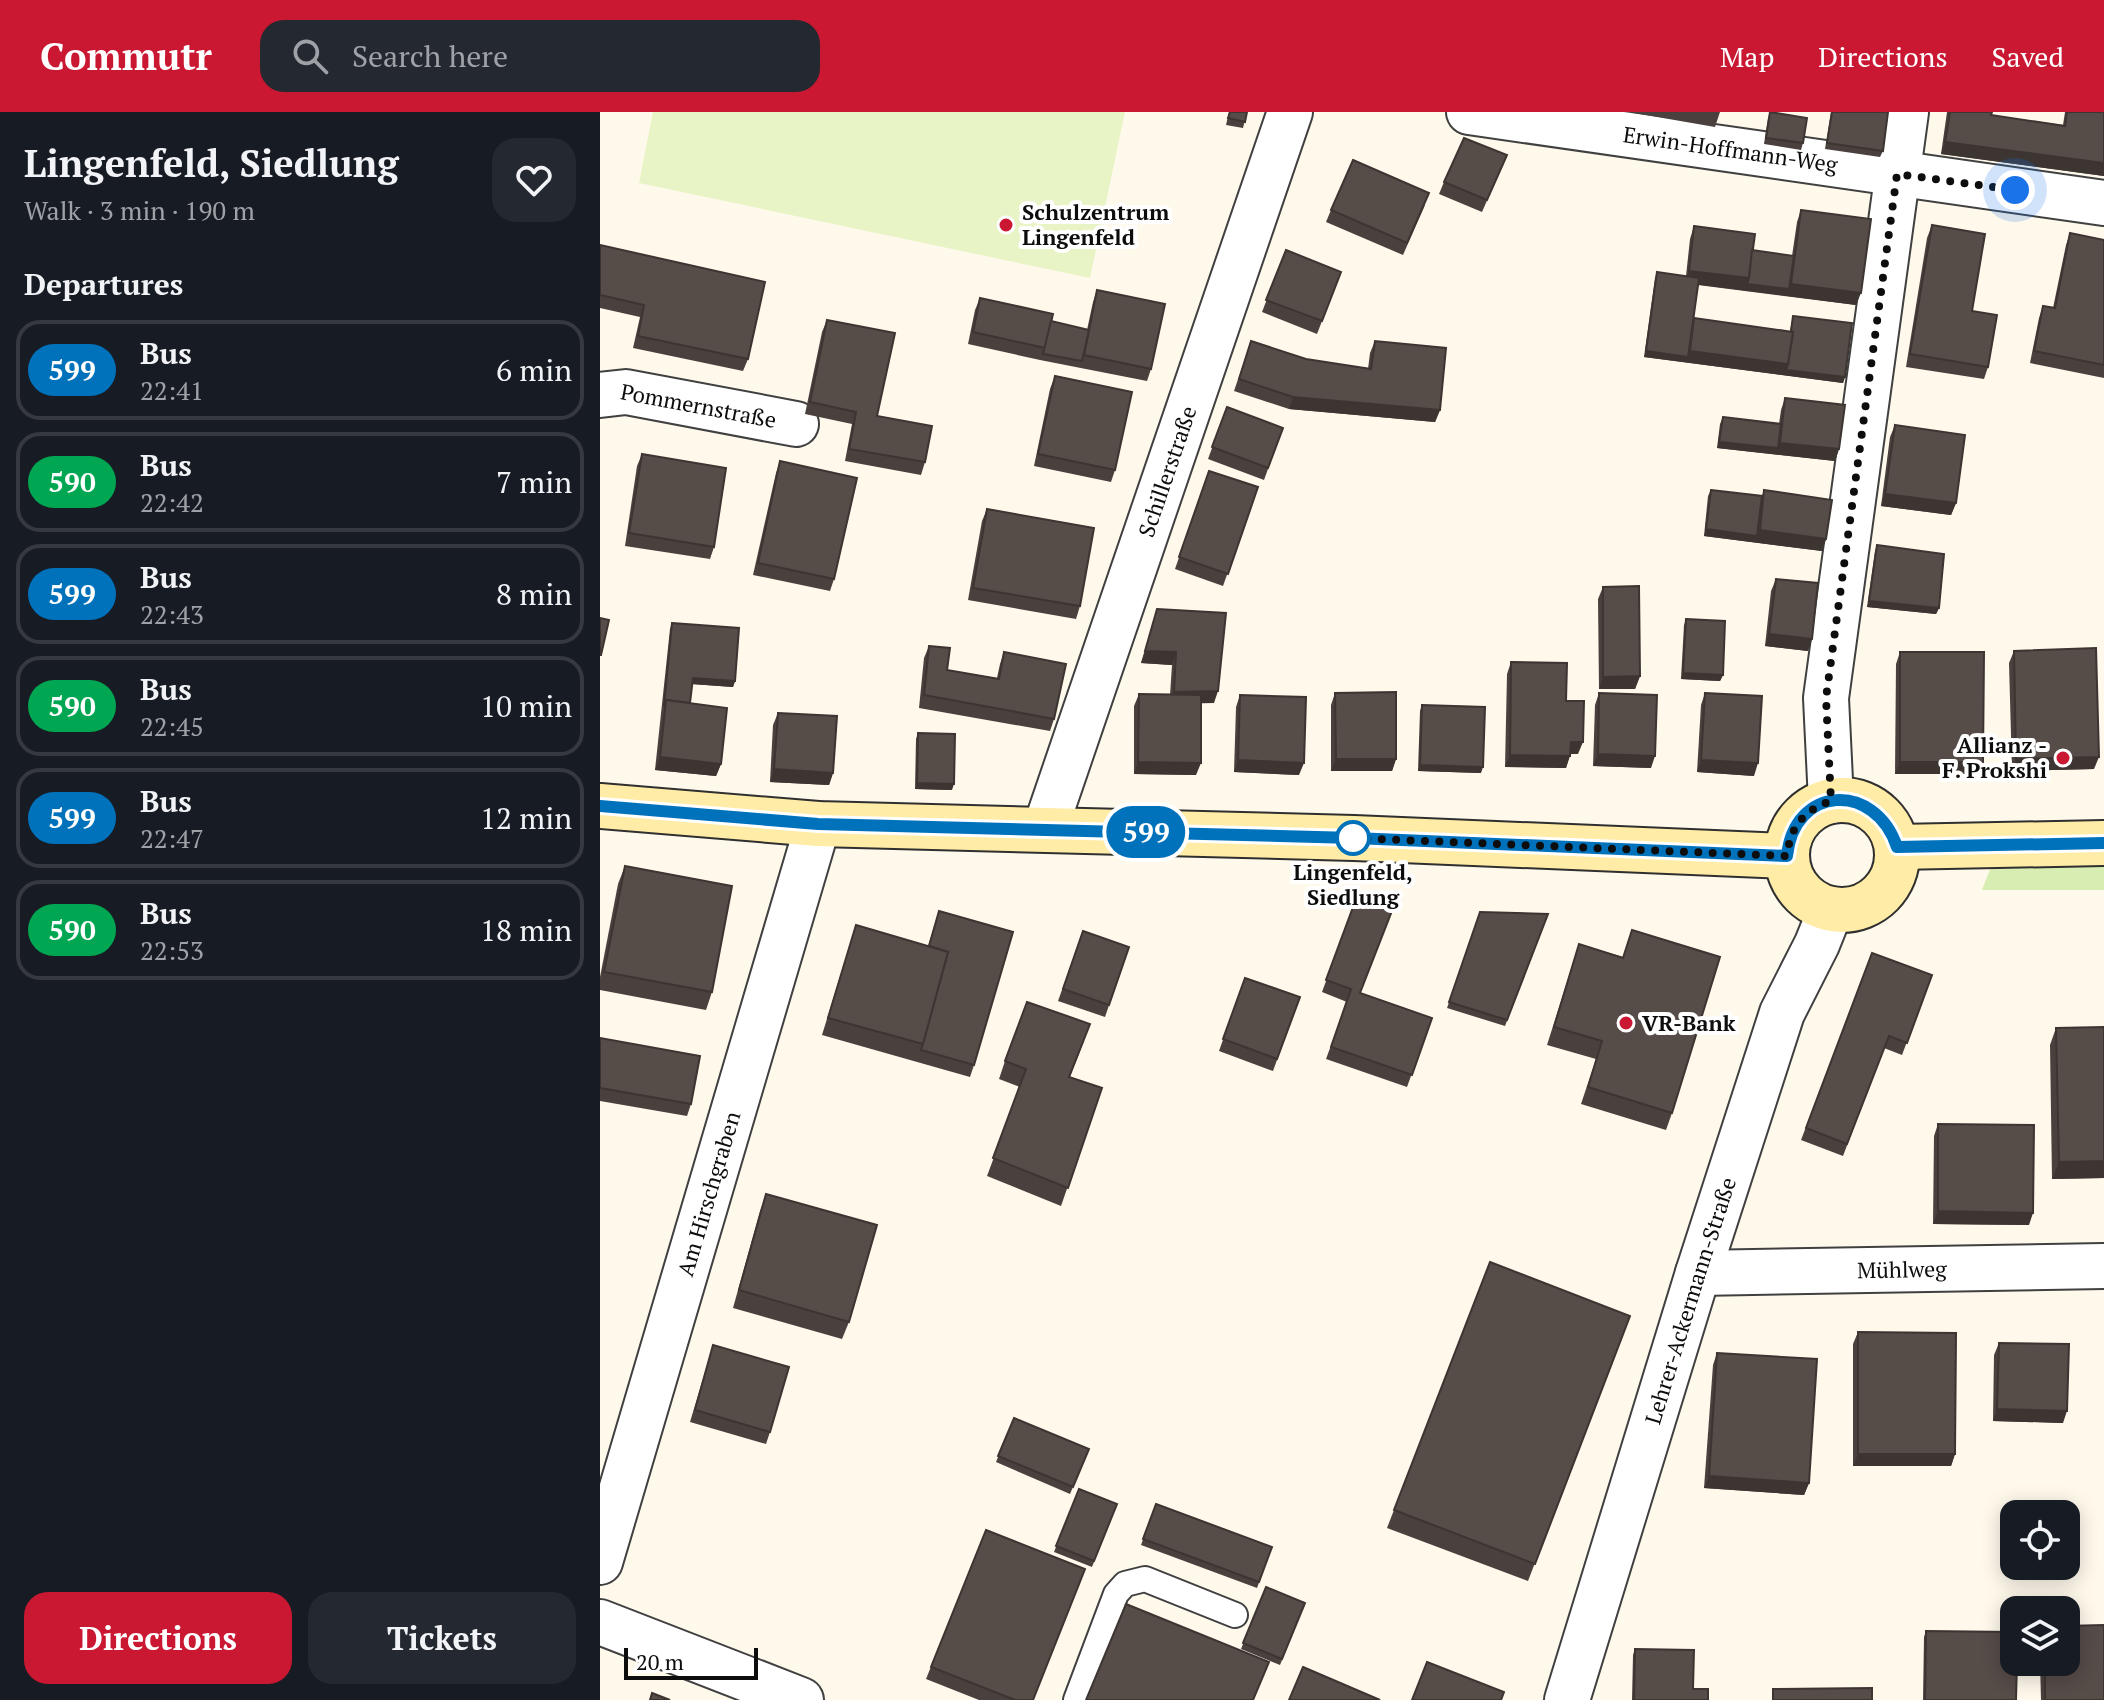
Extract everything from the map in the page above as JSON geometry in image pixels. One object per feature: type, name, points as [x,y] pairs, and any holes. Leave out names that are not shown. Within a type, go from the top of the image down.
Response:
[{"type":"main road","points":[[1849,800],[1873,811],[1891,830],[1897,847],[1896,866],[1889,883],[1863,906],[1847,910],[1831,909],[1814,902],[1800,890],[1790,874],[1787,856],[1789,841],[1804,815],[1831,801],[1849,800]]},
{"type":"main road","points":[[600,806],[818,824],[1354,838],[1787,856]]},
{"type":"main road","points":[[1897,847],[2104,843]]},
{"type":"street","name":"Schillerstraße","points":[[1045,829],[1290,112]]},
{"type":"street","name":"Erwin-Hoffmann-Weg","points":[[1469,112],[2104,203]]},
{"type":"street","points":[[1831,801],[1826,698],[1906,112]]},
{"type":"street","name":"Pommernstraße","points":[[600,395],[626,392],[796,424]]},
{"type":"street","name":"Am Hirschgraben","points":[[600,1562],[818,824]]},
{"type":"street","name":"Lehrer-Ackermann-Straße","points":[[1567,1700],[1698,1273],[1782,1013],[1831,909]]},
{"type":"street","name":"Mühlweg","points":[[1698,1273],[2104,1266]]},
{"type":"street","points":[[600,1622],[801,1700]]},
{"type":"lane","points":[[1076,1700],[1116,1594],[1125,1584],[1145,1579],[1235,1615]]},
{"type":"green space","name":"Schulzentrum Lingenfeld","points":[[653,112],[1125,112],[1090,278],[639,183]]},
{"type":"green space","points":[[1992,864],[2104,864],[2104,890],[1982,890]]},
{"type":"building","points":[[1230,112],[1247,112],[1245,122],[1228,118]]},
{"type":"building","points":[[1770,112],[1807,118],[1803,143],[1766,138]]},
{"type":"building","points":[[1832,112],[1888,112],[1883,151],[1827,143]]},
{"type":"building","points":[[1950,112],[1992,112],[1991,115],[2065,126],[2067,112],[2104,112],[2104,163],[1945,142]]},
{"type":"building","points":[[1464,138],[1507,155],[1487,200],[1444,182]]},
{"type":"building","points":[[1353,160],[1429,193],[1407,243],[1331,210]]},
{"type":"building","points":[[1801,210],[1871,219],[1861,293],[1791,284]]},
{"type":"building","points":[[1932,225],[1985,234],[1972,311],[1997,315],[1988,367],[1910,354]]},
{"type":"building","points":[[1694,226],[1755,234],[1749,278],[1689,271]]},
{"type":"building","points":[[2070,233],[2104,240],[2104,365],[2034,351],[2043,306],[2055,308]]},
{"type":"building","points":[[600,245],[765,282],[748,359],[638,336],[644,305],[600,295]]},
{"type":"building","points":[[1286,250],[1341,272],[1322,321],[1266,300]]},
{"type":"building","points":[[1752,250],[1794,256],[1789,289],[1747,284]]},
{"type":"building","points":[[1657,272],[1699,278],[1688,357],[1646,351]]},
{"type":"building","points":[[1097,290],[1165,304],[1151,369],[1084,355]]},
{"type":"building","points":[[980,298],[1053,314],[1045,348],[973,332]]},
{"type":"building","points":[[1793,316],[1852,323],[1845,377],[1786,370]]},
{"type":"building","points":[[1694,318],[1793,332],[1788,364],[1690,351]]},
{"type":"building","points":[[827,320],[895,333],[877,416],[932,426],[925,462],[849,449],[856,412],[810,402]]},
{"type":"building","points":[[1051,321],[1089,330],[1082,361],[1043,354]]},
{"type":"building","points":[[1251,341],[1306,359],[1371,369],[1375,341],[1446,348],[1440,410],[1293,397],[1239,379]]},
{"type":"building","points":[[1055,376],[1132,392],[1115,470],[1038,454]]},
{"type":"building","points":[[1785,398],[1845,405],[1839,449],[1780,443]]},
{"type":"building","points":[[1227,407],[1283,428],[1268,468],[1212,447]]},
{"type":"building","points":[[1723,417],[1781,424],[1778,448],[1719,442]]},
{"type":"building","points":[[1895,425],[1965,435],[1956,503],[1885,494]]},
{"type":"building","points":[[642,454],[726,468],[714,547],[629,533]]},
{"type":"building","points":[[780,461],[857,478],[834,579],[758,563]]},
{"type":"building","points":[[1209,471],[1258,487],[1228,574],[1179,557]]},
{"type":"building","points":[[1711,490],[1762,496],[1757,536],[1706,529]]},
{"type":"building","points":[[1764,490],[1832,500],[1826,539],[1760,530]]},
{"type":"building","points":[[987,509],[1094,528],[1080,606],[973,588]]},
{"type":"building","points":[[1877,545],[1944,554],[1939,608],[1869,601]]},
{"type":"building","points":[[1776,579],[1818,583],[1812,639],[1769,634]]},
{"type":"building","points":[[1639,586],[1640,676],[1603,677],[1603,587]]},
{"type":"building","points":[[1157,609],[1226,613],[1218,691],[1174,692],[1176,652],[1145,651]]},
{"type":"building","points":[[600,618],[609,620],[601,655],[600,655]]},
{"type":"building","points":[[1686,619],[1725,621],[1723,675],[1683,673]]},
{"type":"building","points":[[672,623],[739,628],[735,681],[693,678],[690,703],[666,700],[664,706]]},
{"type":"building","points":[[929,646],[950,648],[947,670],[999,679],[1004,652],[1066,664],[1054,719],[924,695]]},
{"type":"building","points":[[2096,648],[2099,757],[2016,759],[2014,651]]},
{"type":"building","points":[[1900,652],[1984,652],[1983,762],[1900,762]]},
{"type":"building","points":[[1511,662],[1567,663],[1566,701],[1584,701],[1583,742],[1571,742],[1570,756],[1510,755]]},
{"type":"building","points":[[1396,692],[1396,759],[1336,759],[1335,693]]},
{"type":"building","points":[[1599,693],[1657,695],[1655,756],[1598,754]]},
{"type":"building","points":[[1705,693],[1762,696],[1758,763],[1701,760]]},
{"type":"building","points":[[1139,694],[1201,695],[1201,763],[1138,762]]},
{"type":"building","points":[[1240,695],[1306,697],[1304,763],[1238,760]]},
{"type":"building","points":[[666,700],[727,708],[721,764],[660,757]]},
{"type":"building","points":[[1422,705],[1485,707],[1483,767],[1420,765]]},
{"type":"building","points":[[778,713],[837,716],[833,773],[774,769]]},
{"type":"building","points":[[918,733],[955,734],[954,784],[917,783]]},
{"type":"building","points":[[625,866],[732,886],[712,992],[604,972]]},
{"type":"building","points":[[1356,899],[1395,903],[1360,993],[1432,1018],[1412,1075],[1331,1047],[1351,989],[1326,980]]},
{"type":"building","points":[[939,911],[1013,932],[974,1065],[921,1050],[948,952],[929,946]]},
{"type":"building","points":[[1480,912],[1548,914],[1507,1020],[1449,1002]]},
{"type":"building","points":[[856,925],[948,952],[923,1044],[828,1018]]},
{"type":"building","name":"VR-Bank","points":[[1632,930],[1720,957],[1672,1113],[1588,1087],[1602,1041],[1554,1027],[1579,944],[1623,958]]},
{"type":"building","points":[[1083,931],[1129,947],[1109,1005],[1063,989]]},
{"type":"building","points":[[1872,953],[1932,975],[1907,1043],[1889,1036],[1847,1144],[1806,1128]]},
{"type":"building","points":[[1245,978],[1300,997],[1277,1059],[1223,1039]]},
{"type":"building","points":[[1027,1002],[1090,1024],[1069,1077],[1102,1088],[1068,1188],[993,1158],[1026,1069],[1005,1061]]},
{"type":"building","points":[[2104,1027],[2104,1161],[2059,1162],[2056,1028]]},
{"type":"building","points":[[600,1038],[700,1056],[691,1104],[600,1088]]},
{"type":"building","points":[[1938,1124],[2034,1125],[2033,1213],[1938,1211]]},
{"type":"building","points":[[766,1194],[877,1225],[849,1322],[739,1290]]},
{"type":"building","points":[[1490,1262],[1630,1316],[1535,1564],[1394,1510]]},
{"type":"building","points":[[1858,1332],[1956,1333],[1955,1454],[1858,1454]]},
{"type":"building","points":[[1999,1343],[2069,1344],[2067,1411],[1997,1409]]},
{"type":"building","points":[[713,1345],[789,1367],[770,1432],[695,1410]]},
{"type":"building","points":[[1717,1353],[1817,1359],[1809,1483],[1709,1476]]},
{"type":"building","points":[[1014,1418],[1089,1449],[1073,1487],[998,1456]]},
{"type":"building","points":[[1079,1489],[1117,1504],[1094,1561],[1056,1546]]},
{"type":"building","points":[[1156,1504],[1272,1547],[1259,1582],[1143,1539]]},
{"type":"building","points":[[986,1530],[1085,1569],[1033,1700],[1015,1700],[931,1667]]},
{"type":"building","points":[[1266,1587],[1305,1603],[1282,1659],[1243,1643]]},
{"type":"building","points":[[1126,1604],[1269,1662],[1253,1700],[1086,1700]]},
{"type":"building","points":[[2104,1625],[2104,1700],[2045,1700],[2045,1676],[2080,1676],[2080,1626]]},
{"type":"building","points":[[1926,1631],[2000,1632],[2000,1676],[2017,1676],[2016,1700],[1925,1700]]},
{"type":"building","points":[[1635,1649],[1694,1650],[1693,1689],[1708,1689],[1708,1700],[1634,1700]]},
{"type":"building","points":[[1427,1662],[1504,1692],[1501,1700],[1412,1700]]},
{"type":"building","points":[[1303,1667],[1380,1700],[1289,1700]]},
{"type":"building","points":[[1872,1688],[1872,1700],[1773,1700],[1773,1689]]},
{"type":"building","points":[[652,1693],[670,1700],[650,1700]]},
{"type":"bus line","name":"599","points":[[600,806],[818,824],[1354,838],[1787,856],[1789,841],[1804,815],[1831,801],[1849,800],[1866,805],[1881,816],[1891,830],[1897,847],[2104,843]]},
{"type":"place","name":"Schulzentrum Lingenfeld","points":[[1006,225]]},
{"type":"place","name":"Allianz - F. Prokshi","points":[[2063,758]]},
{"type":"place","name":"Lingenfeld, Siedlung","points":[[1353,838]]},
{"type":"place","name":"VR-Bank","points":[[1626,1023]]},
{"type":"route","points":[[1353,838],[1787,856],[1789,841],[1804,815],[1831,801],[1826,698],[1897,174],[2015,190]]}]
